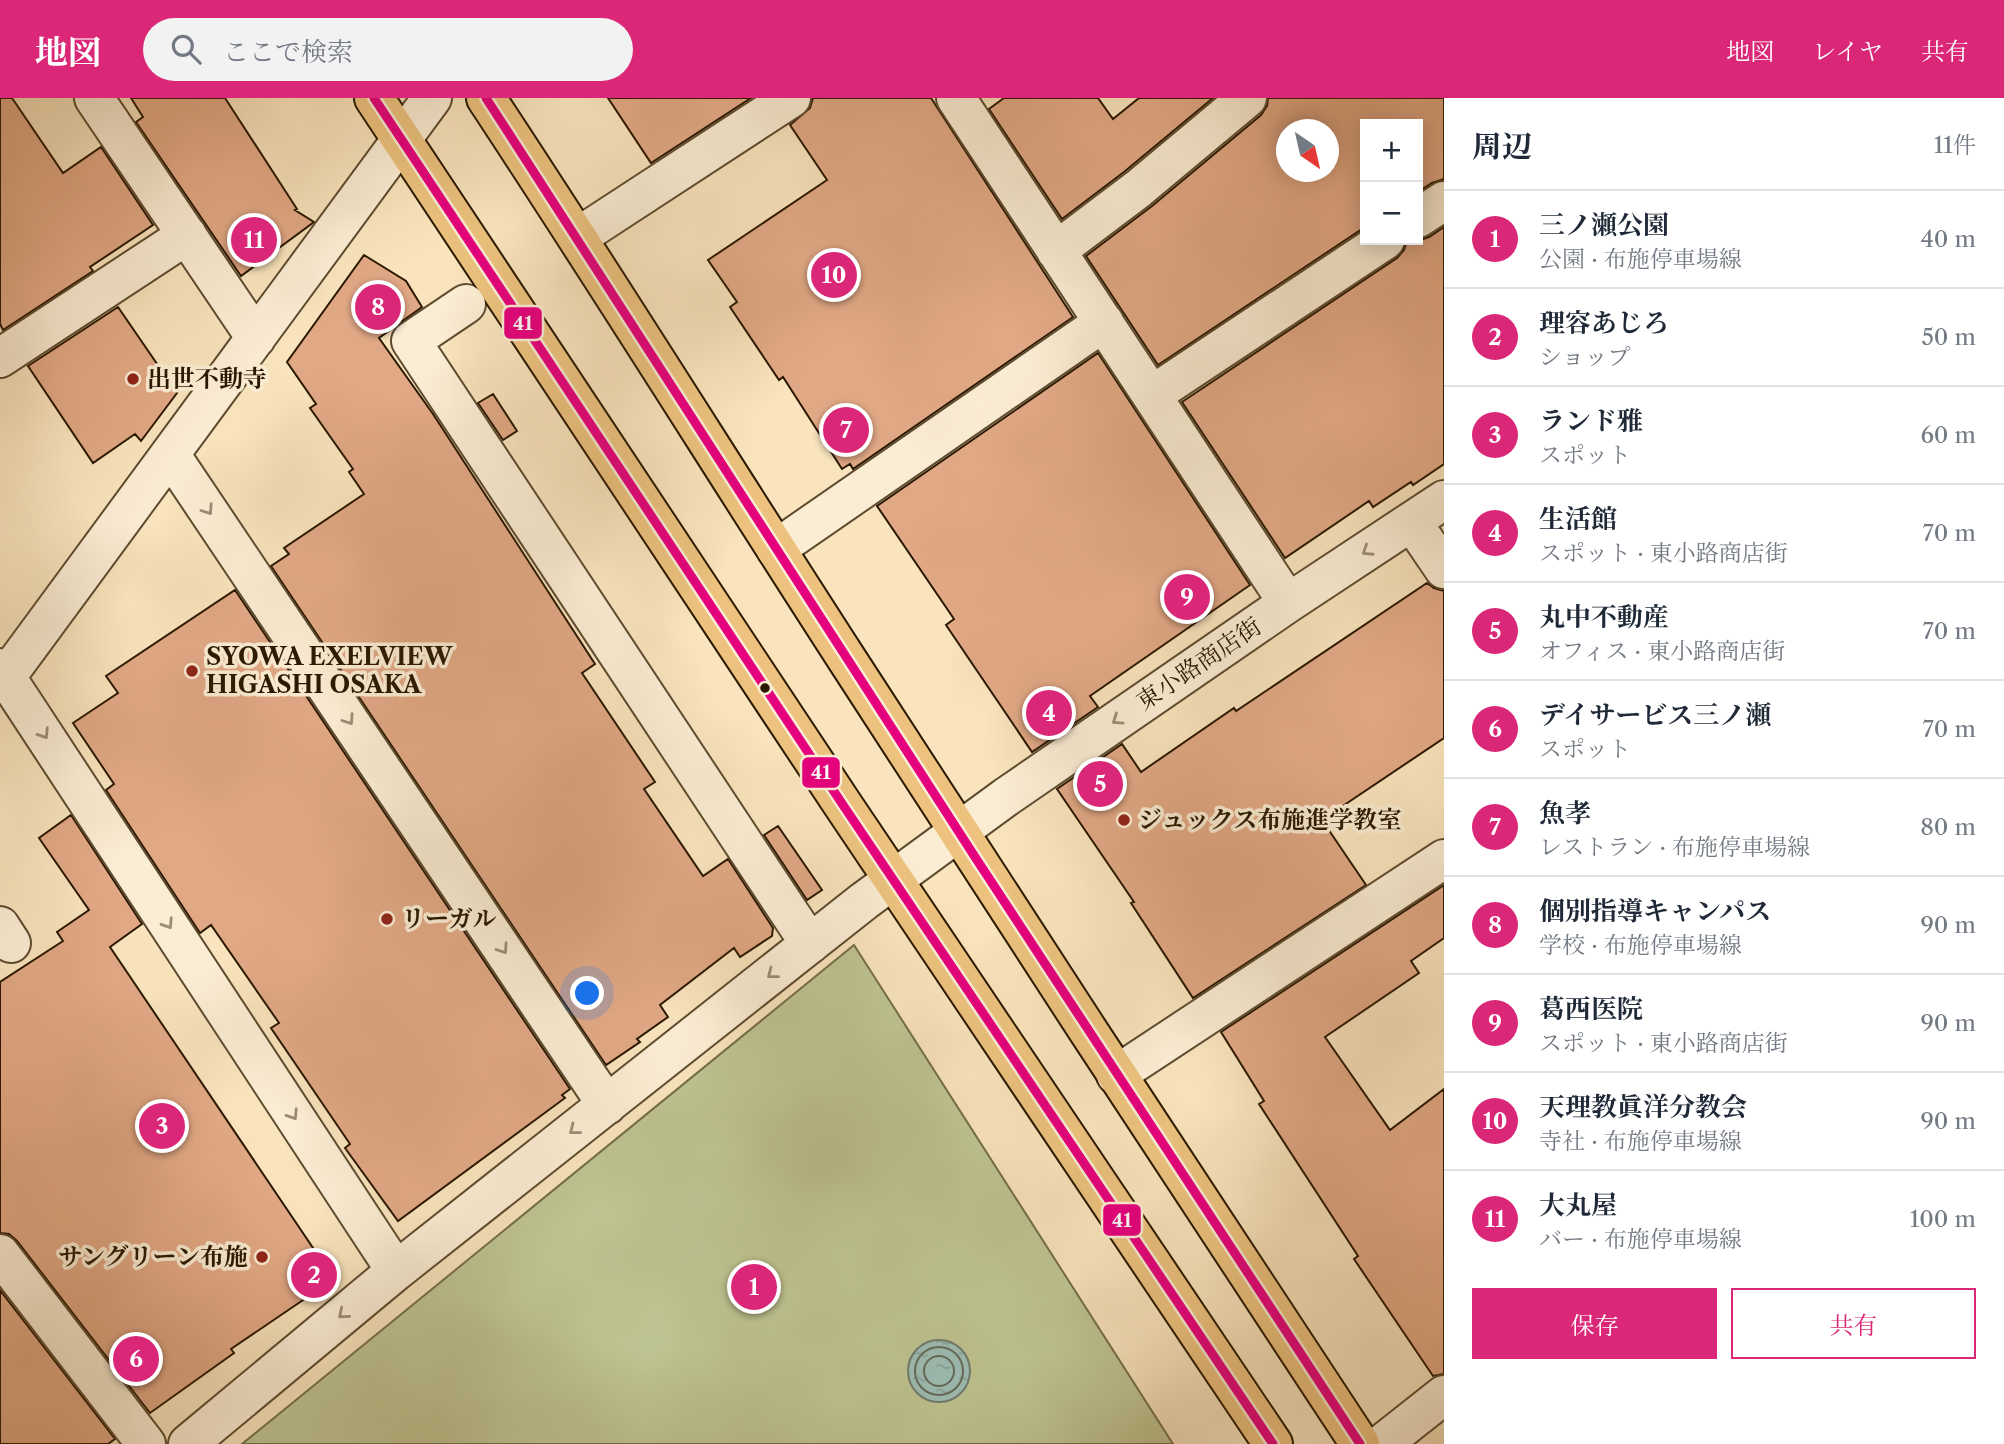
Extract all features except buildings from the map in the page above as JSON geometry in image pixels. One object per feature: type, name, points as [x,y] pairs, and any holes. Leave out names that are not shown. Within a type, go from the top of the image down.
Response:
[{"type":"main road","points":[[374,98],[879,890],[1273,1444]]},
{"type":"main road","points":[[486,98],[578,237],[958,832],[1360,1444]]},
{"type":"street","points":[[94,98],[256,338]]},
{"type":"street","points":[[396,1271],[2,675],[170,454],[432,98]]},
{"type":"street","points":[[578,237],[791,98]]},
{"type":"street","points":[[956,98],[1288,603]]},
{"type":"street","points":[[1056,251],[1138,189],[1247,98]]},
{"type":"street","points":[[1423,215],[1444,201]]},
{"type":"street","points":[[0,358],[187,234]]},
{"type":"street","points":[[1152,395],[1377,245]]},
{"type":"street","points":[[466,304],[411,341],[810,944]]},
{"type":"street","points":[[776,549],[1104,322]]},
{"type":"street","points":[[170,454],[607,1105]]},
{"type":"street","name":"東小路商店街","points":[[188,1444],[396,1271],[879,890],[1006,797],[1288,603],[1444,500]]},
{"type":"street","points":[[1412,522],[1444,569]]},
{"type":"street","points":[[1116,1075],[1444,859]]},
{"type":"street","points":[[0,1254],[146,1444]]},
{"type":"street","points":[[1382,1444],[1444,1395]]},
{"type":"green space","points":[[854,945],[1173,1444],[242,1444]]},
{"type":"water","points":[[933,1340],[945,1340],[961,1349],[968,1359],[968,1383],[961,1393],[945,1402],[933,1402],[922,1397],[913,1388],[908,1377],[908,1365],[913,1354],[922,1345]]},
{"type":"transit line","name":"41","points":[[374,98],[843,805],[1273,1444]]},
{"type":"transit line","name":"41","points":[[486,98],[975,857],[1360,1444]]},
{"type":"place","name":"大丸屋","points":[[254,240]]},
{"type":"place","name":"天理教眞洋分教会","points":[[834,275]]},
{"type":"place","name":"個別指導キャンパス","points":[[378,307]]},
{"type":"place","name":"出世不動寺","points":[[133,379]]},
{"type":"place","name":"魚孝","points":[[846,430]]},
{"type":"place","name":"葛西医院","points":[[1187,597]]},
{"type":"place","name":"SYOWA EXELVIEW HIGASHI OSAKA","points":[[192,671]]},
{"type":"place","name":"生活館","points":[[1049,713]]},
{"type":"place","name":"丸中不動産","points":[[1100,784]]},
{"type":"place","name":"ジュックス布施進学教室","points":[[1124,820]]},
{"type":"place","name":"リーガル","points":[[387,919]]},
{"type":"place","name":"ランド雅","points":[[162,1126]]},
{"type":"place","name":"サングリーン布施","points":[[262,1257]]},
{"type":"place","name":"理容あじろ","points":[[314,1275]]},
{"type":"place","name":"三ノ瀬公園","points":[[754,1287]]},
{"type":"place","name":"デイサービス三ノ瀬","points":[[136,1359]]}]
